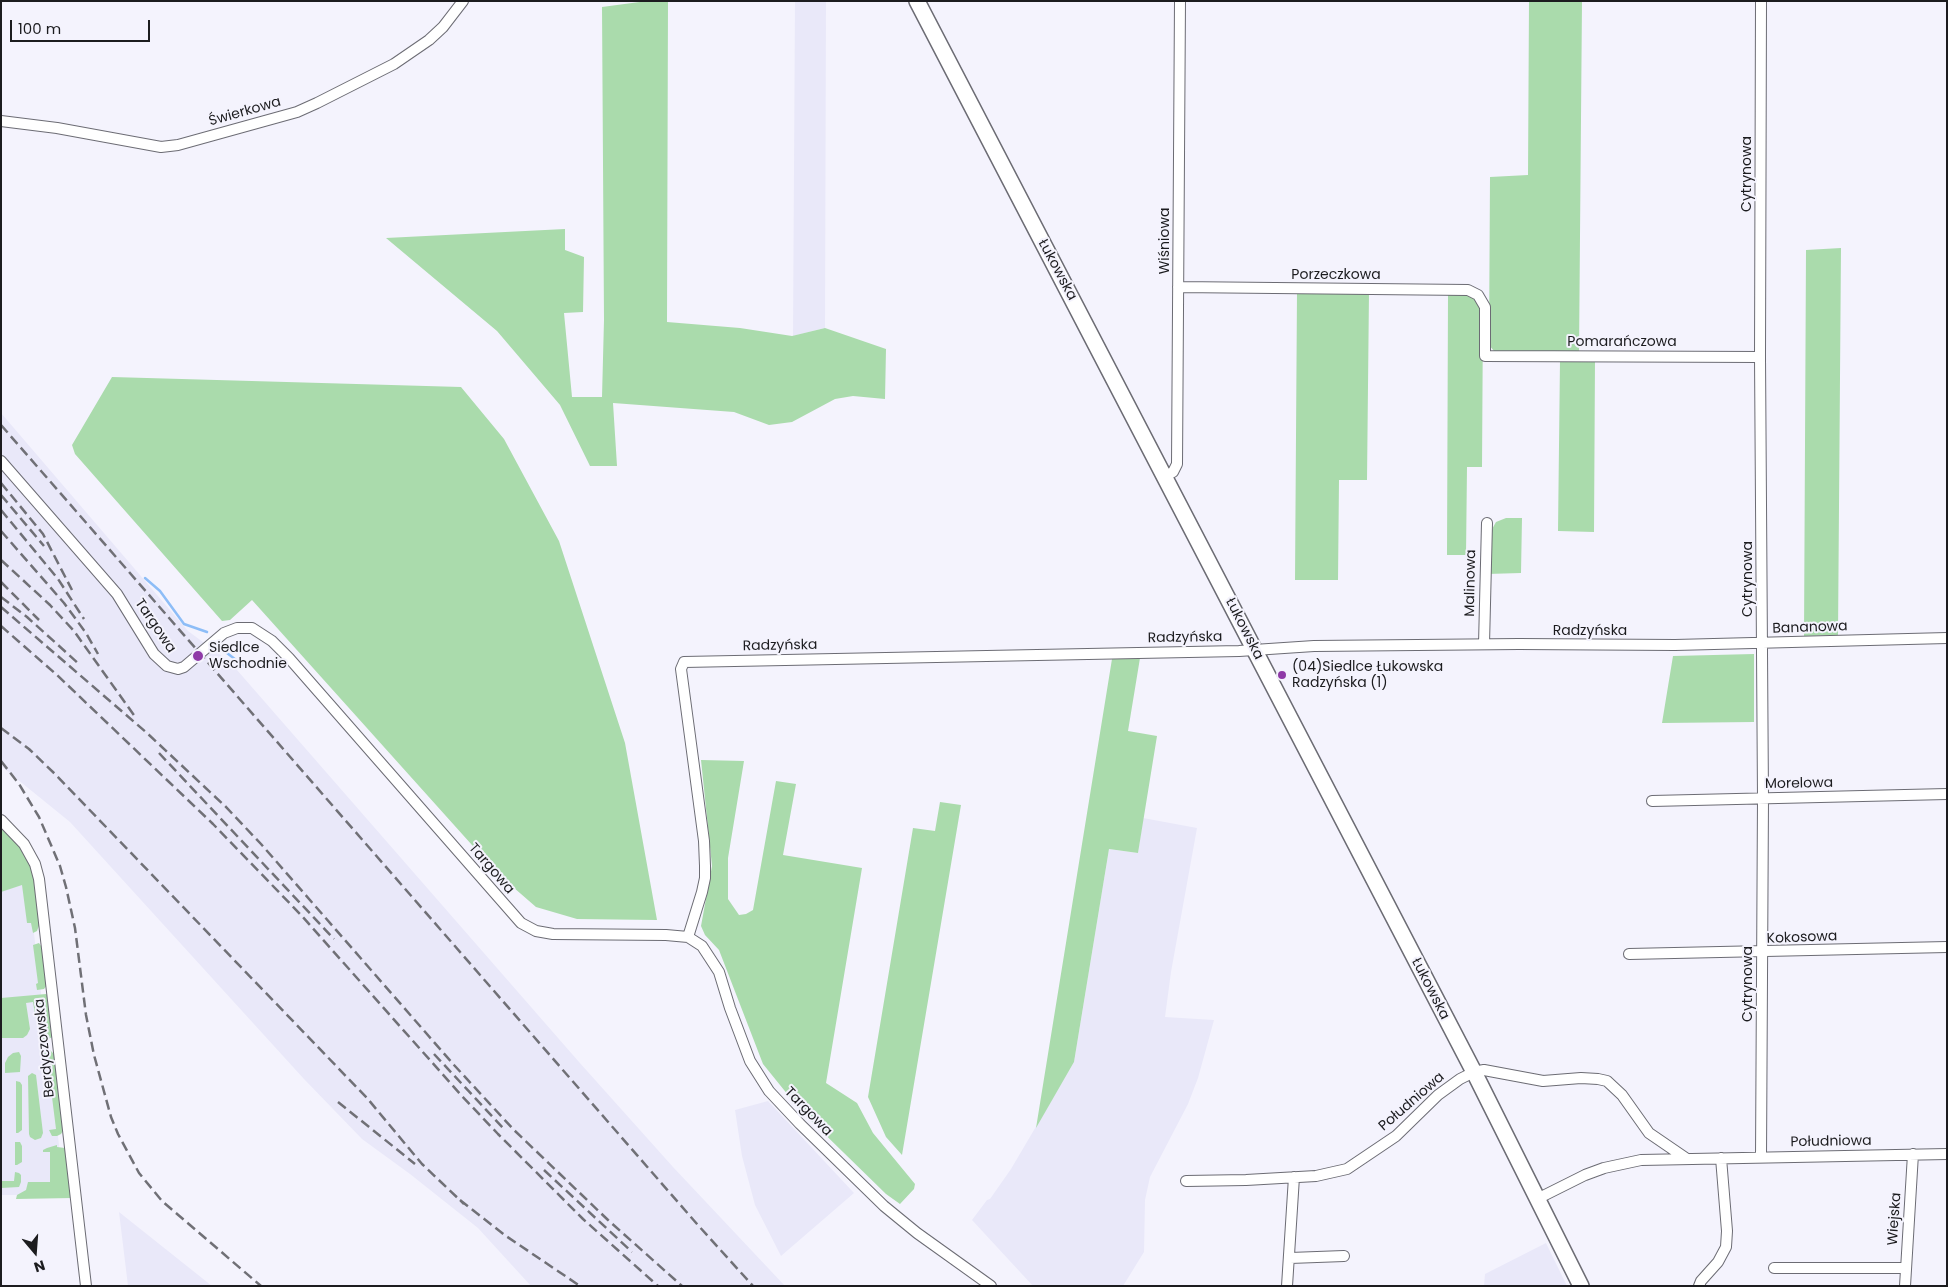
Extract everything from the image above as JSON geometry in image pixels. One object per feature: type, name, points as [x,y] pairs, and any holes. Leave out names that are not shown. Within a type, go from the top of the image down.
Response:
[{"type":"main road","name":"Łukowska","points":[[917,1],[1166,476],[1254,650],[1474,1072],[1580,1286]]},
{"type":"street","name":"Świerkowa","points":[[1,120],[161,147],[178,145],[297,112],[394,64],[430,40],[443,27],[463,1]]},
{"type":"street","name":"Wiśniowa","points":[[1166,476],[1173,472],[1177,464],[1180,1]]},
{"type":"street","name":"Cytrynowa","points":[[1761,1],[1760,357],[1763,798],[1761,1157]]},
{"type":"street","name":"Porzeczkowa","points":[[1178,287],[1468,290],[1478,294],[1485,307],[1485,356]]},
{"type":"street","name":"Pomarańczowa","points":[[1485,356],[1760,357]]},
{"type":"street","name":"Targowa","points":[[1,461],[117,594],[154,654],[167,666],[178,669],[184,668],[224,633],[237,628],[252,628],[272,641],[296,665],[521,923],[536,931],[553,934],[666,935],[688,937],[702,946],[718,972],[750,1061],[770,1091],[800,1124],[884,1206],[917,1233],[991,1286]]},
{"type":"street","name":"Malinowa","points":[[1484,644],[1487,523]]},
{"type":"street","name":"Bananowa","points":[[1675,645],[1947,638]]},
{"type":"street","name":"Radzyńska","points":[[688,937],[705,878],[704,841],[681,669],[684,662],[1254,650],[1314,646],[1484,644],[1675,645]]},
{"type":"street","name":"Morelowa","points":[[1652,801],[1947,794]]},
{"type":"street","name":"Berdyczowska","points":[[1,820],[24,844],[35,864],[39,879],[86,1286]]},
{"type":"street","name":"Kokosowa","points":[[1629,954],[1947,947]]},
{"type":"street","points":[[1474,1072],[1494,1071],[1543,1081],[1598,1078],[1607,1081],[1622,1095],[1649,1133],[1687,1159]]},
{"type":"street","name":"Południowa","points":[[1186,1181],[1294,1177],[1330,1174],[1347,1169],[1396,1136],[1438,1095],[1460,1079],[1474,1072]]},
{"type":"street","name":"Wiejska","points":[[1905,1286],[1913,1154]]},
{"type":"street","name":"Południowa","points":[[1537,1198],[1604,1168],[1641,1160],[1947,1154]]},
{"type":"street","points":[[1699,1286],[1701,1281],[1718,1262],[1726,1247],[1727,1231],[1721,1158]]},
{"type":"street","points":[[1287,1286],[1294,1177]]},
{"type":"street","points":[[1290,1258],[1344,1256]]},
{"type":"street","points":[[1774,1268],[1906,1268]]},
{"type":"shaded area","points":[[795,1],[826,1],[825,328],[793,336]]},
{"type":"shaded area","points":[[1,413],[188,631],[230,662],[579,1062],[673,1167],[785,1286],[531,1286],[478,1228],[362,1139],[304,1079],[70,822],[1,766]]},
{"type":"shaded area","points":[[1143,818],[1197,828],[1171,972],[1165,1017],[1214,1020],[1198,1078],[1188,1104],[1150,1177],[1145,1200],[1144,1252],[1123,1286],[1033,1286],[972,1220],[987,1200],[990,1199],[1011,1169],[1074,1062],[1109,849],[1138,853]]},
{"type":"shaded area","points":[[1,833],[26,866],[59,1145],[54,1195],[1,1195]]},
{"type":"shaded area","points":[[768,1101],[854,1193],[781,1256],[755,1205],[742,1156],[735,1110]]},
{"type":"shaded area","points":[[119,1212],[212,1286],[128,1286]]},
{"type":"shaded area","points":[[1546,1243],[1567,1286],[1484,1286],[1485,1274]]},
{"type":"green space","points":[[647,1],[668,1],[667,322],[740,328],[792,336],[825,328],[886,349],[885,399],[853,396],[835,399],[792,422],[769,425],[734,412],[613,403],[617,466],[590,466],[560,405],[497,331],[386,238],[565,229],[565,250],[584,257],[583,312],[564,313],[572,397],[602,397],[604,320],[602,7]]},
{"type":"green space","points":[[1529,1],[1582,1],[1579,353],[1494,351],[1489,345],[1490,177],[1528,175]]},
{"type":"green space","points":[[1841,248],[1838,635],[1804,636],[1806,250]]},
{"type":"green space","points":[[1297,292],[1369,292],[1367,480],[1339,480],[1338,580],[1295,580]]},
{"type":"green space","points":[[1448,295],[1471,295],[1477,297],[1483,309],[1482,467],[1467,467],[1466,555],[1447,555]]},
{"type":"green space","points":[[1560,360],[1595,360],[1594,532],[1558,531]]},
{"type":"green space","points":[[112,377],[461,387],[504,439],[559,541],[625,743],[657,920],[577,919],[536,907],[498,874],[252,600],[230,620],[222,621],[75,454],[72,445]]},
{"type":"green space","points":[[1506,518],[1522,518],[1521,573],[1487,574],[1491,531],[1496,522]]},
{"type":"green space","points":[[1754,654],[1754,722],[1662,723],[1673,656]]},
{"type":"green space","points":[[1140,658],[1128,731],[1157,736],[1138,853],[1109,849],[1074,1062],[1036,1128],[1112,659]]},
{"type":"green space","points":[[701,760],[744,761],[728,858],[728,899],[739,915],[753,910],[776,781],[796,784],[783,855],[862,868],[826,1083],[857,1103],[873,1133],[915,1184],[914,1189],[900,1204],[886,1194],[801,1111],[763,1064],[719,950],[705,935],[701,926],[712,866]]},
{"type":"green space","points":[[940,802],[961,805],[902,1155],[886,1137],[868,1097],[913,828],[935,831]]},
{"type":"green space","points":[[1,828],[17,841],[30,865],[40,923],[37,931],[33,933],[31,923],[27,923],[22,885],[1,892]]},
{"type":"green space","points":[[39,943],[43,949],[47,985],[44,989],[37,990],[36,984],[38,983],[33,945]]},
{"type":"green space","points":[[46,994],[48,996],[52,1037],[47,1040],[39,1037],[38,1035],[45,1034],[42,1013],[35,1014],[33,1002],[26,1003],[30,1029],[27,1035],[23,1038],[1,1038],[1,998]]},
{"type":"green space","points":[[48,1048],[55,1055],[64,1129],[57,1136],[52,1136],[49,1130],[56,1129],[47,1057],[41,1058],[42,1052]]},
{"type":"green space","points":[[19,1052],[21,1056],[20,1072],[5,1073],[5,1063],[8,1057],[13,1053]]},
{"type":"green space","points":[[32,1073],[36,1075],[43,1133],[41,1138],[35,1140],[29,1134],[28,1076]]},
{"type":"green space","points":[[16,1081],[22,1085],[22,1130],[18,1133],[16,1133]]},
{"type":"green space","points":[[15,1142],[20,1142],[22,1146],[22,1162],[17,1165],[15,1165]]},
{"type":"green space","points":[[57,1145],[57,1147],[65,1148],[66,1150],[72,1198],[16,1199],[17,1195],[26,1190],[28,1182],[50,1182],[50,1152],[43,1152],[43,1150]]},
{"type":"green space","points":[[15,1172],[21,1175],[19,1187],[1,1188],[1,1181],[14,1181]]},
{"type":"waterway","points":[[145,578],[160,591],[184,624],[207,632]]},
{"type":"waterway","points":[[223,650],[244,666]]},
{"type":"railway","points":[[1,425],[753,1286]]},
{"type":"railway","points":[[1,483],[43,534],[72,590]]},
{"type":"railway","points":[[1,495],[44,546]]},
{"type":"railway","points":[[1,510],[58,579],[84,619]]},
{"type":"railway","points":[[1,531],[64,603],[86,633],[98,654]]},
{"type":"railway","points":[[1,560],[50,605],[74,631],[136,718]]},
{"type":"railway","points":[[1,582],[39,620]]},
{"type":"railway","points":[[1,597],[27,617],[79,664]]},
{"type":"railway","points":[[1,607],[147,733],[225,806],[261,844],[454,1065],[514,1130],[608,1220],[682,1286]]},
{"type":"railway","points":[[1,626],[57,675],[213,824],[301,915],[498,1134],[583,1219],[658,1286]]},
{"type":"railway","points":[[1,728],[29,749],[55,774],[367,1098],[422,1164],[464,1204]]},
{"type":"railway","points":[[159,753],[334,939]]},
{"type":"railway","points":[[1,761],[19,784],[39,817],[60,866],[75,928],[86,1015],[94,1055],[111,1117],[118,1134],[139,1173],[162,1201],[261,1286]]},
{"type":"railway","points":[[434,1054],[504,1129]]},
{"type":"railway","points":[[338,1102],[415,1164]]},
{"type":"railway","points":[[544,1170],[632,1252]]},
{"type":"railway","points":[[460,1200],[506,1236],[580,1286]]},
{"type":"place","name":"Siedlce Wschodnie","points":[[198,656]]},
{"type":"place","name":"(04)Siedlce Łukowska Radzyńska (1)","points":[[1282,675]]}]
